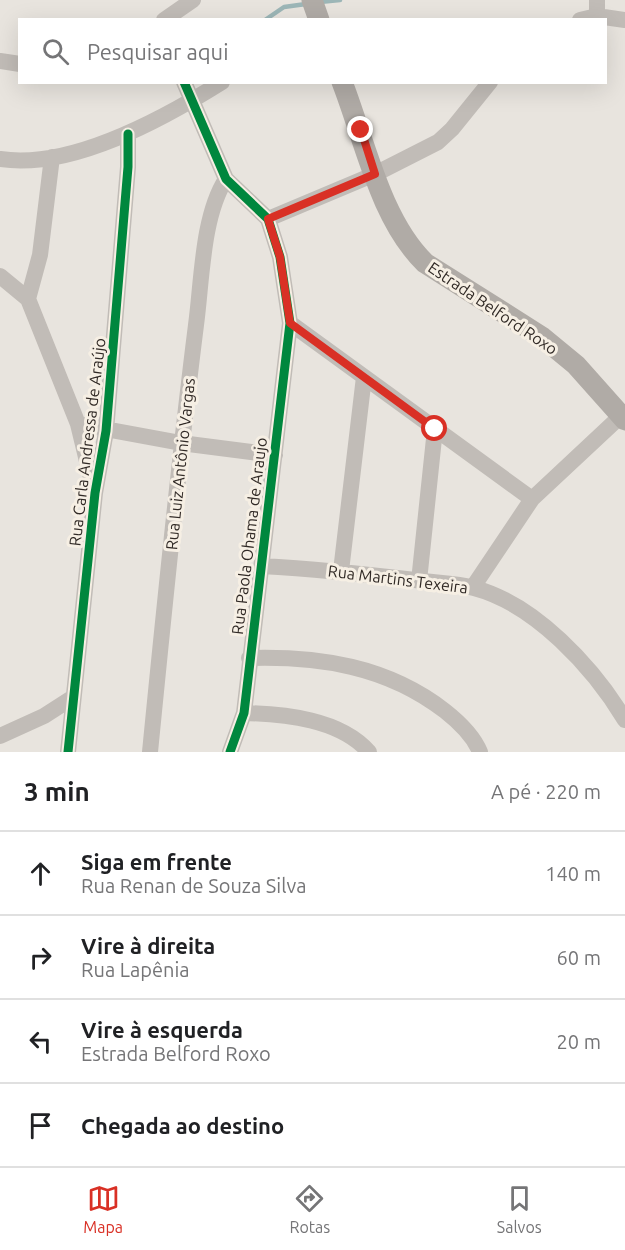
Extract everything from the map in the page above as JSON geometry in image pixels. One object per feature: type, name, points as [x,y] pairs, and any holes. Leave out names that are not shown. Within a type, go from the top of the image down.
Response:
[{"type":"main road","name":"Estrada Belford Roxo","points":[[343,84],[396,227],[411,249],[425,263],[542,337],[576,365],[624,416]]},
{"type":"street","points":[[167,18],[193,0]]},
{"type":"street","points":[[583,18],[597,8],[625,20]]},
{"type":"street","points":[[0,61],[18,64]]},
{"type":"street","points":[[185,84],[226,179],[268,219],[375,174],[438,142],[452,129],[488,84]]},
{"type":"street","points":[[0,159],[33,160],[52,157],[115,140],[193,100],[219,84]]},
{"type":"street","name":"Rua Carla Andressa de Araújo","points":[[68,752],[95,493],[106,431],[128,167],[128,134]]},
{"type":"street","points":[[28,299],[40,255],[52,157]]},
{"type":"street","name":"Rua Luiz Antônio Vargas","points":[[150,752],[181,444],[214,204],[226,179]]},
{"type":"street","name":"Rua Paola Ohama de Araujo","points":[[231,752],[244,713],[290,323],[280,257],[268,219]]},
{"type":"street","points":[[0,276],[28,299],[78,424],[95,493]]},
{"type":"street","points":[[290,323],[532,499]]},
{"type":"street","points":[[341,572],[364,377]]},
{"type":"street","points":[[473,587],[532,499],[624,416]]},
{"type":"street","points":[[78,424],[181,444],[275,455]]},
{"type":"street","points":[[419,581],[435,429]]},
{"type":"street","name":"Rua Martins Texeira","points":[[261,566],[341,572],[473,587],[507,600],[534,617],[579,660],[614,702],[625,720]]},
{"type":"street","points":[[249,658],[310,658],[353,665],[383,675],[432,701],[459,722],[480,752]]},
{"type":"street","points":[[0,736],[44,716],[72,698]]},
{"type":"street","points":[[244,713],[285,716],[341,731],[369,752]]},
{"type":"waterway","points":[[320,2],[340,0]]},
{"type":"waterway","points":[[268,18],[284,7],[306,4]]},
{"type":"cycle path","points":[[185,84],[226,179],[268,219],[280,257],[290,323],[244,713],[230,752]]},
{"type":"cycle path","points":[[68,752],[95,493],[106,431],[128,167],[128,134]]},
{"type":"route","points":[[361,130],[375,174],[268,219],[280,257],[290,323],[435,429]]}]
